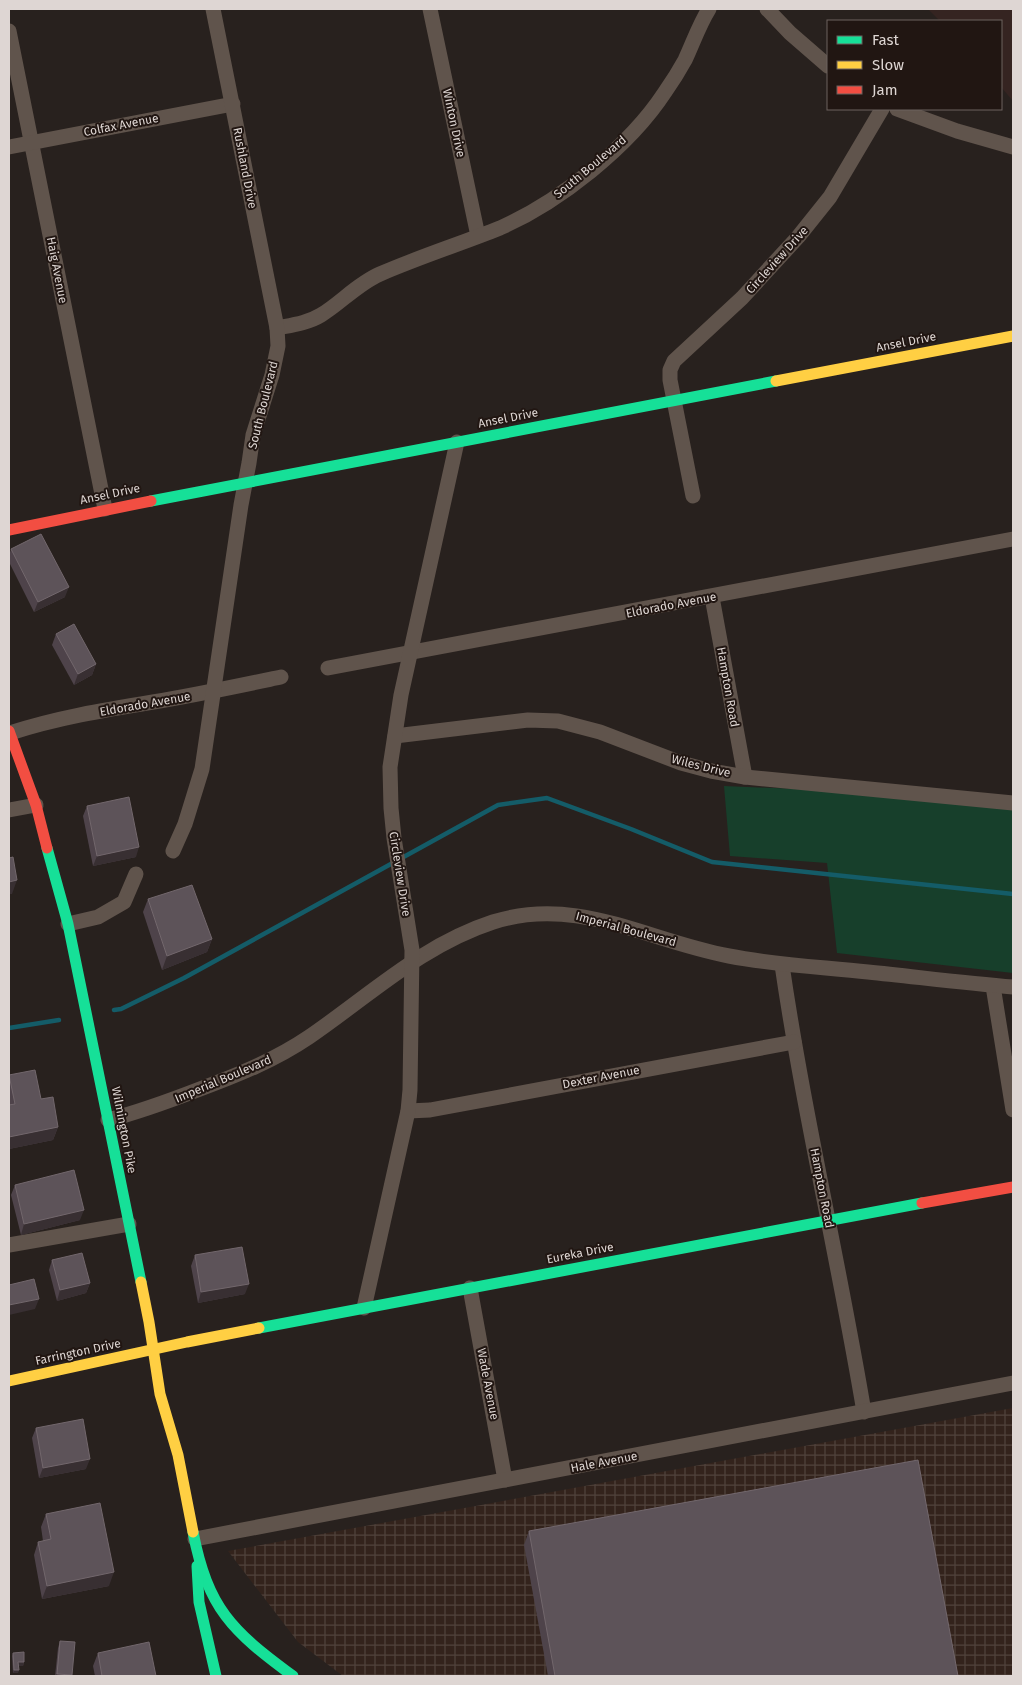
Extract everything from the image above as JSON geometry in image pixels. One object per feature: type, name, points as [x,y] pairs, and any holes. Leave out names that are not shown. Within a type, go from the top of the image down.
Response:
[{"type":"street","name":"Rushland Drive","points":[[213,9],[277,328]]},
{"type":"street","name":"Winton Drive","points":[[430,9],[478,236]]},
{"type":"street","name":"South Boulevard","points":[[173,851],[185,824],[202,769],[212,692],[245,482],[253,435],[272,375],[278,346],[277,328],[309,321],[322,314],[355,288],[375,276],[406,262],[501,227],[565,191],[608,155],[639,125],[664,94],[684,61],[701,22],[709,9]]},
{"type":"street","points":[[767,9],[790,33],[827,65]]},
{"type":"street","name":"Haig Avenue","points":[[9,31],[105,509]]},
{"type":"street","name":"Colfax Avenue","points":[[9,147],[233,104]]},
{"type":"street","name":"Circleview Drive","points":[[674,400],[670,380],[670,370],[674,362],[742,298],[798,237],[830,197],[881,110]]},
{"type":"street","points":[[900,110],[957,131],[1013,147]]},
{"type":"street","name":"Ansel Drive","points":[[9,530],[105,509],[1013,336]]},
{"type":"street","points":[[674,400],[693,496]]},
{"type":"street","name":"Circleview Drive","points":[[364,1308],[408,1111],[412,1015],[412,950],[394,838],[390,782],[401,695],[457,442]]},
{"type":"street","name":"Eldorado Avenue","points":[[328,668],[1013,539]]},
{"type":"street","name":"Hampton Road","points":[[712,597],[745,776]]},
{"type":"street","name":"Eldorado Avenue","points":[[9,732],[37,724],[212,692],[281,677]]},
{"type":"street","name":"Wiles Drive","points":[[395,736],[528,720],[558,721],[600,732],[681,763],[711,771],[1013,803]]},
{"type":"street","name":"Wilmington Pike","points":[[9,732],[36,805],[68,924],[149,1322],[160,1395],[180,1463],[195,1539]]},
{"type":"street","points":[[9,810],[36,805]]},
{"type":"street","points":[[68,924],[98,917],[124,902],[136,874]]},
{"type":"street","name":"Imperial Boulevard","points":[[108,1120],[166,1103],[273,1059],[309,1037],[371,990],[435,947],[494,922],[519,916],[546,913],[572,914],[599,919],[675,943],[727,956],[782,965],[1013,987]]},
{"type":"street","name":"Hampton Road","points":[[782,965],[794,1042],[864,1412]]},
{"type":"street","points":[[994,986],[1013,1110]]},
{"type":"street","name":"Dexter Avenue","points":[[408,1111],[430,1110],[794,1042]]},
{"type":"street","name":"Eureka Drive","points":[[152,1350],[828,1220],[1013,1187]]},
{"type":"street","points":[[9,1246],[129,1224]]},
{"type":"street","name":"Wade Avenue","points":[[470,1288],[505,1480]]},
{"type":"street","name":"Farrington Drive","points":[[9,1381],[152,1350]]},
{"type":"street","name":"Hale Avenue","points":[[195,1539],[1013,1383]]},
{"type":"street","points":[[195,1539],[199,1602],[216,1676]]},
{"type":"street","points":[[195,1539],[208,1584],[217,1604],[231,1624],[249,1642],[293,1676]]},
{"type":"shaded area","points":[[928,9],[1013,9],[1013,101],[1002,88],[1002,20],[939,20]]},
{"type":"shaded area","points":[[1013,1408],[1013,1676],[343,1676],[298,1642],[228,1551]]},
{"type":"green space","points":[[724,786],[1013,798],[1013,973],[837,953],[827,863],[730,856]]},
{"type":"building","points":[[41,534],[69,587],[38,602],[11,549]]},
{"type":"building","points":[[74,624],[96,664],[78,674],[56,634]]},
{"type":"building","points":[[129,797],[139,847],[97,856],[87,806]]},
{"type":"building","points":[[13,857],[17,880],[9,882],[9,858]]},
{"type":"building","points":[[192,885],[212,939],[167,956],[148,899]]},
{"type":"building","points":[[35,1070],[41,1099],[53,1097],[58,1127],[9,1137],[9,1105],[15,1104],[9,1075]]},
{"type":"building","points":[[74,1170],[84,1210],[24,1224],[15,1185]]},
{"type":"building","points":[[242,1247],[249,1284],[201,1292],[195,1255]]},
{"type":"building","points":[[82,1253],[90,1283],[60,1290],[52,1260]]},
{"type":"building","points":[[34,1279],[39,1299],[9,1305],[9,1285]]},
{"type":"building","points":[[83,1419],[90,1459],[43,1468],[36,1428]]},
{"type":"building","points":[[918,1460],[958,1676],[555,1676],[529,1531]]},
{"type":"building","points":[[100,1503],[114,1572],[47,1586],[38,1542],[51,1539],[46,1514]]},
{"type":"building","points":[[60,1641],[75,1642],[72,1675],[57,1674]]},
{"type":"building","points":[[149,1642],[156,1676],[102,1676],[98,1653]]},
{"type":"building","points":[[24,1652],[24,1662],[18,1662],[19,1670],[14,1670],[13,1653]]},
{"type":"waterway","points":[[114,1010],[121,1009],[184,978],[498,805],[547,798],[712,862],[1013,894]]},
{"type":"waterway","points":[[9,1028],[59,1020]]},
{"type":"traffic: fast","points":[[151,501],[776,381]]},
{"type":"traffic: fast","points":[[47,848],[68,924],[141,1282]]},
{"type":"traffic: fast","points":[[259,1328],[922,1203]]},
{"type":"traffic: fast","points":[[193,1532],[206,1581],[215,1600],[226,1616],[254,1645],[293,1676]]},
{"type":"traffic: fast","points":[[197,1566],[199,1602],[216,1676]]},
{"type":"traffic: slow","points":[[776,381],[1013,336]]},
{"type":"traffic: slow","points":[[141,1282],[160,1394],[178,1455],[193,1532]]},
{"type":"traffic: slow","points":[[9,1381],[259,1328]]},
{"type":"traffic: jam","points":[[9,530],[151,501]]},
{"type":"traffic: jam","points":[[9,731],[36,805],[47,848]]},
{"type":"traffic: jam","points":[[922,1203],[1013,1187]]}]
